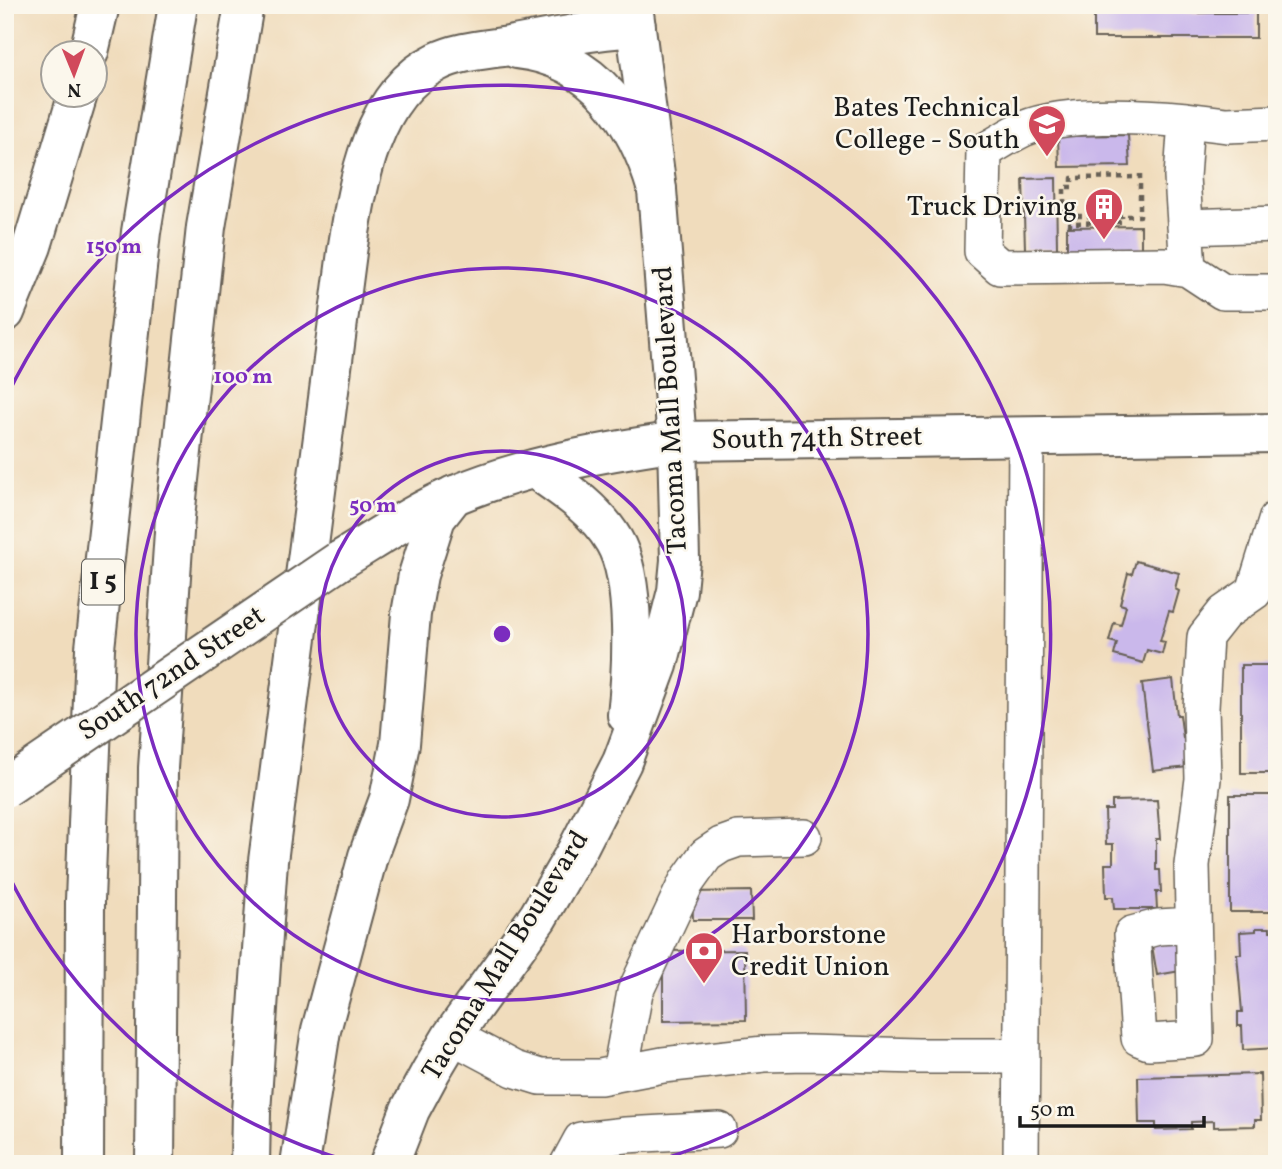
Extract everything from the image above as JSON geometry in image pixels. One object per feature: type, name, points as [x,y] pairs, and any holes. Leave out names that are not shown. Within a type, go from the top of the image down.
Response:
[{"type":"main road","points":[[92,38],[100,5]]},
{"type":"main road","name":"I 5","points":[[84,1164],[85,900],[95,648],[141,232],[178,5]]},
{"type":"main road","points":[[155,1164],[158,768],[175,517],[206,227],[244,5]]},
{"type":"main road","points":[[250,1164],[268,861],[354,205],[363,165],[376,130],[401,92],[433,64],[460,54],[569,34],[634,16]]},
{"type":"main road","name":"Tacoma Mall Boulevard","points":[[389,1164],[410,1110],[452,1036],[538,917],[577,850],[622,762],[658,665],[677,591],[680,560],[677,441],[657,190],[634,16]]},
{"type":"main road","points":[[487,50],[515,48],[549,54],[595,83],[622,111],[632,128],[642,146],[657,190]]},
{"type":"main road","points":[[5,312],[32,246],[74,108]]},
{"type":"main road","name":"South 74th Street","points":[[339,561],[454,495],[536,469],[605,452],[677,441],[1277,433]]},
{"type":"main road","points":[[536,469],[569,492],[593,515],[615,541],[623,559],[629,580],[631,610],[629,704],[622,762]]},
{"type":"main road","points":[[300,1164],[321,1030],[368,856],[391,786],[400,744],[411,614],[418,575],[436,519],[454,495]]},
{"type":"main road","name":"South 72nd Street","points":[[5,788],[339,561]]},
{"type":"lane","points":[[1277,123],[1227,125],[1141,116],[1059,121],[1023,129],[984,151],[982,251],[1000,267],[1164,265],[1188,268],[1223,292],[1277,292]]},
{"type":"lane","points":[[1186,120],[1182,177],[1188,268]]},
{"type":"lane","points":[[1185,227],[1277,224]]},
{"type":"lane","points":[[1021,1164],[1026,437]]},
{"type":"lane","points":[[1194,925],[1192,865],[1203,779],[1201,708],[1205,637],[1224,612],[1254,592],[1277,518]]},
{"type":"lane","points":[[620,1073],[635,992],[686,883],[706,856],[721,845],[738,839],[804,837]]},
{"type":"lane","points":[[452,1036],[514,1069],[540,1077],[600,1077],[663,1065],[764,1054],[1022,1056]]},
{"type":"lane","points":[[568,1164],[581,1140],[719,1130]]},
{"type":"path","points":[[1140,176],[1140,216],[1122,216],[1064,216],[1063,187],[1072,187],[1072,178],[1140,176]]},
{"type":"path","points":[[1070,227],[1070,223],[1122,222],[1122,216]]},
{"type":"building","points":[[1094,13],[1256,13],[1256,38],[1094,38]]},
{"type":"building","points":[[1128,135],[1130,166],[1059,167],[1058,136]]},
{"type":"building","points":[[1056,178],[1057,249],[1025,249],[1023,179]]},
{"type":"building","name":"Truck Driving","points":[[1141,226],[1141,256],[1067,256],[1067,227]]},
{"type":"building","points":[[1136,561],[1179,573],[1175,589],[1179,591],[1173,612],[1169,611],[1160,641],[1165,642],[1162,654],[1147,650],[1143,663],[1114,655],[1117,643],[1109,641],[1114,623],[1121,625],[1126,606],[1120,604],[1128,573],[1132,574]]},
{"type":"building","points":[[1241,665],[1277,665],[1277,773],[1241,773]]},
{"type":"building","points":[[1173,679],[1183,738],[1193,736],[1196,766],[1153,771],[1142,683]]},
{"type":"building","points":[[1230,795],[1277,795],[1277,912],[1230,912]]},
{"type":"building","points":[[1157,800],[1160,839],[1156,839],[1156,870],[1160,870],[1161,892],[1156,892],[1157,909],[1114,909],[1113,897],[1106,897],[1105,864],[1113,864],[1113,844],[1106,844],[1105,810],[1112,810],[1112,801]]},
{"type":"building","points":[[751,891],[752,920],[693,920],[692,892]]},
{"type":"building","points":[[1256,928],[1277,931],[1277,1048],[1243,1050],[1242,1026],[1238,1026],[1238,1012],[1242,1012],[1237,954],[1241,954],[1240,932],[1256,931]]},
{"type":"building","points":[[1181,935],[1186,970],[1157,975],[1151,940]]},
{"type":"building","name":"Harborstone Credit Union","points":[[745,950],[746,1020],[663,1021],[663,951]]},
{"type":"building","points":[[1260,1074],[1261,1120],[1255,1120],[1255,1126],[1214,1127],[1214,1121],[1191,1122],[1191,1129],[1156,1130],[1156,1123],[1139,1123],[1138,1077]]},
{"type":"place","name":"Bates Technical College - South","points":[[1047,158]]},
{"type":"place","name":"Truck Driving","points":[[1104,241]]},
{"type":"place","name":"Harborstone Credit Union","points":[[704,985]]}]
